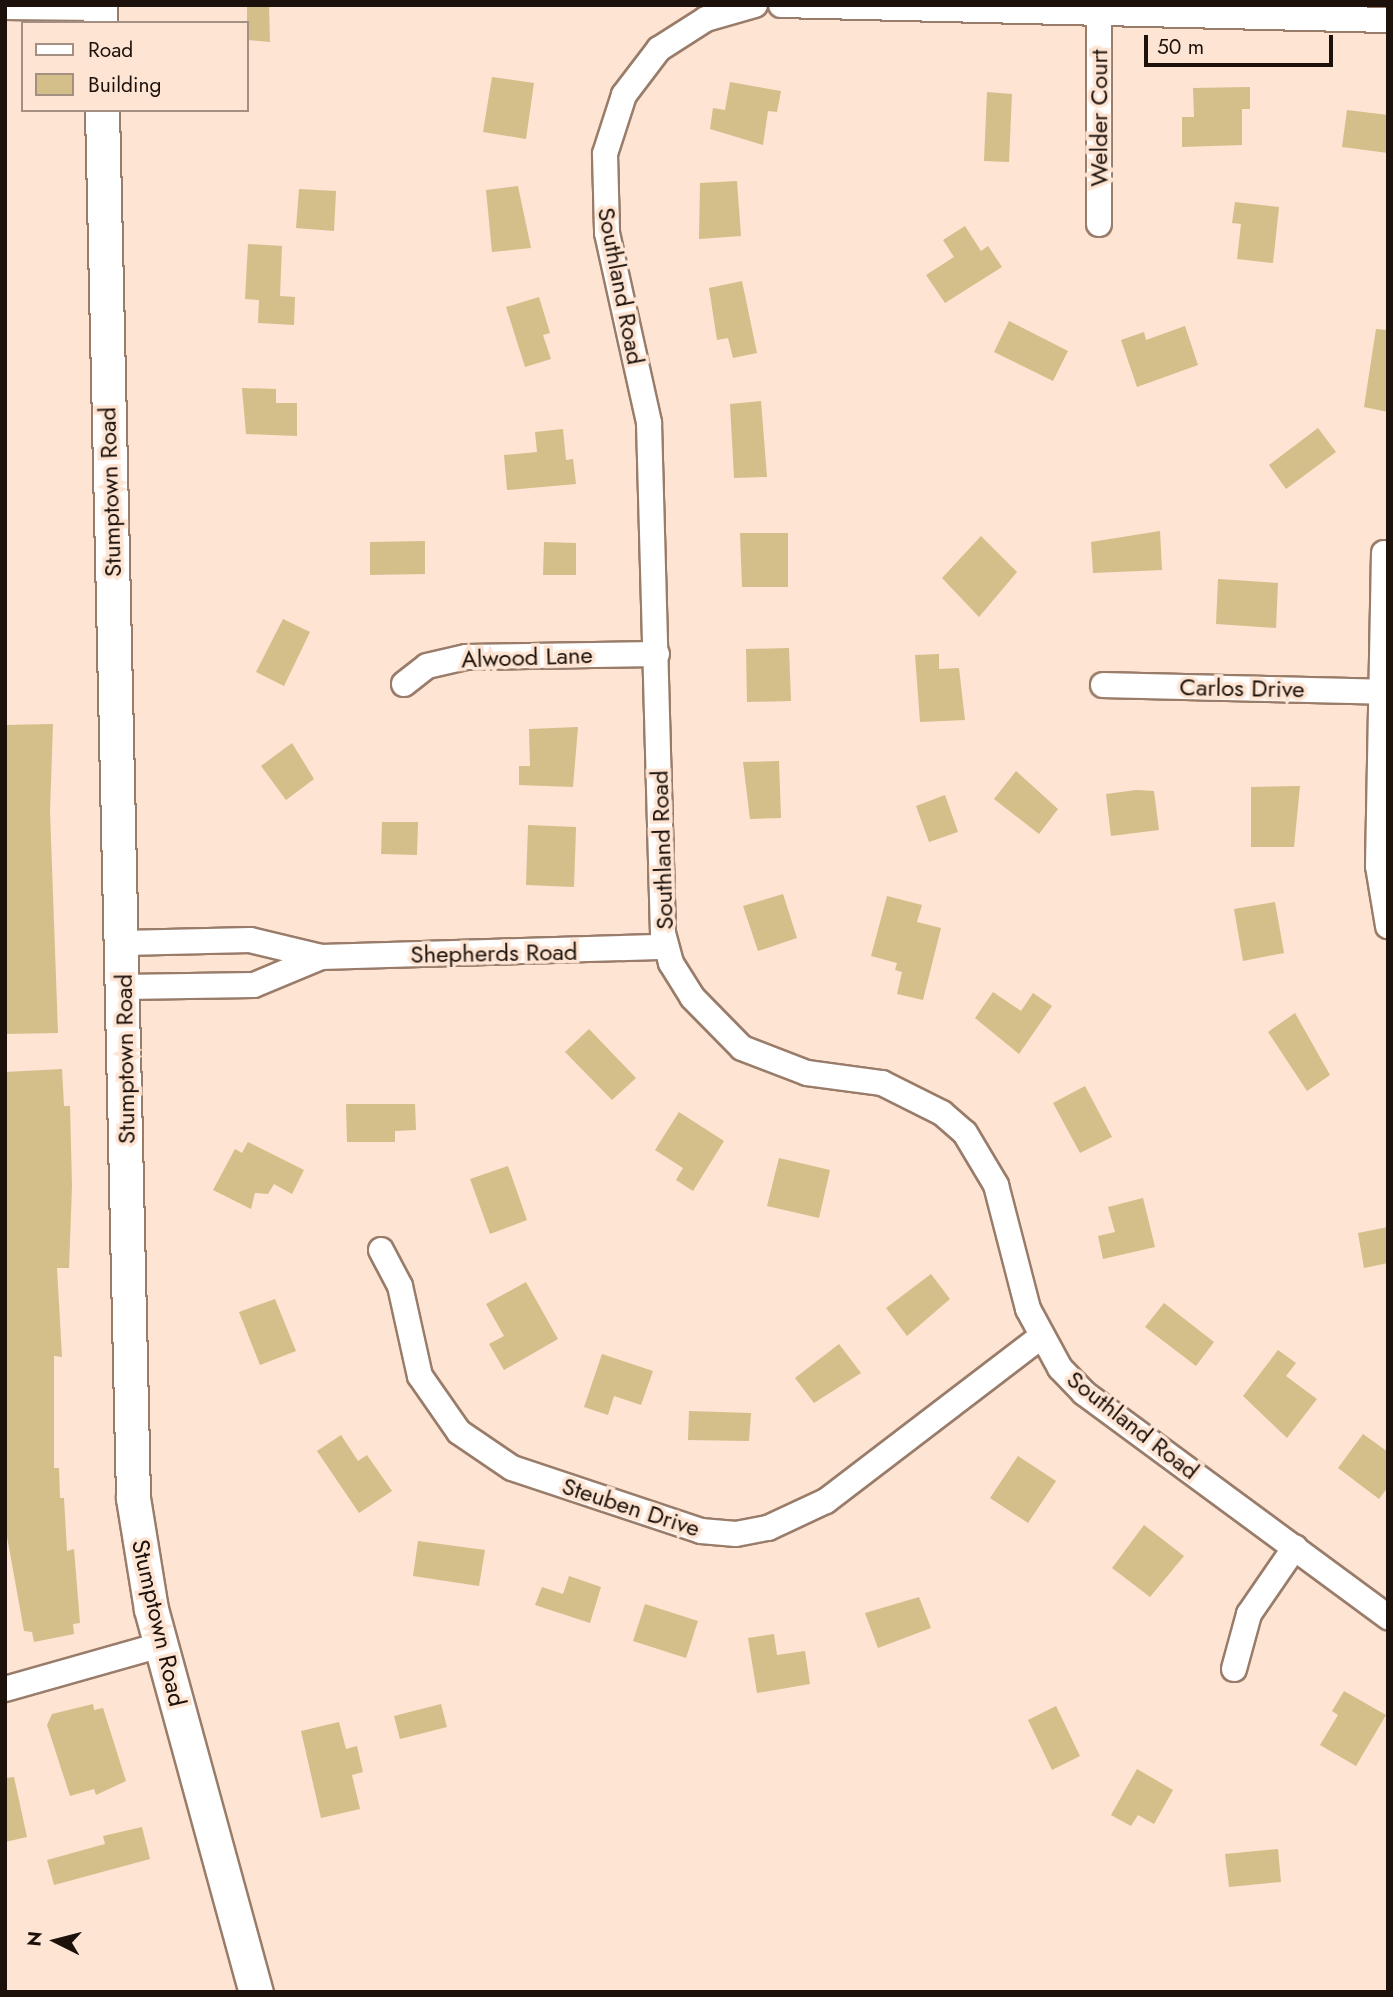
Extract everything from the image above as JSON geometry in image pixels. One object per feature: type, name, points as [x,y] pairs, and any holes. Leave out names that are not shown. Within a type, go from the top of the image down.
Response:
[{"type":"street","name":"Southland Road","points":[[755,5],[706,19],[659,49],[624,95],[606,154],[607,233],[649,423],[666,947],[692,997],[742,1048],[807,1073],[882,1083],[942,1112],[965,1133],[996,1185],[1039,1338],[1084,1393],[1388,1617]]},
{"type":"street","points":[[781,5],[1388,20]]},
{"type":"street","points":[[5,8],[100,12]]},
{"type":"street","name":"Welder Court","points":[[1099,12],[1099,224]]},
{"type":"street","name":"Stumptown Road","points":[[102,112],[124,987],[133,1498],[138,1553],[256,1992]]},
{"type":"street","points":[[1384,553],[1378,866],[1388,926]]},
{"type":"street","name":"Alwood Lane","points":[[404,684],[427,666],[466,657],[657,654]]},
{"type":"street","name":"Carlos Drive","points":[[1103,685],[1381,692]]},
{"type":"street","name":"Shepherds Road","points":[[123,943],[250,940],[321,957],[666,947]]},
{"type":"street","name":"Shepherds Road","points":[[124,987],[254,985],[321,957]]},
{"type":"street","name":"Steuben Drive","points":[[381,1250],[400,1286],[420,1376],[459,1432],[512,1468],[701,1531],[736,1534],[768,1528],[826,1501],[1039,1338]]},
{"type":"street","points":[[1234,1669],[1249,1614],[1295,1548]]},
{"type":"street","points":[[5,1689],[161,1645]]},
{"type":"building","points":[[247,5],[269,5],[270,42],[248,40]]},
{"type":"building","points":[[492,77],[534,83],[526,139],[483,132]]},
{"type":"building","points":[[730,82],[781,91],[777,112],[768,111],[763,145],[710,129],[713,108],[725,110]]},
{"type":"building","points":[[1250,87],[1250,109],[1242,109],[1242,145],[1182,147],[1182,117],[1194,117],[1193,88]]},
{"type":"building","points":[[987,92],[1012,94],[1009,162],[984,161]]},
{"type":"building","points":[[1347,110],[1388,115],[1388,153],[1342,147]]},
{"type":"building","points":[[737,181],[741,236],[699,239],[700,183]]},
{"type":"building","points":[[518,186],[531,248],[492,252],[486,190]]},
{"type":"building","points":[[299,189],[336,191],[334,231],[296,228]]},
{"type":"building","points":[[1235,202],[1279,207],[1273,263],[1237,259],[1241,224],[1232,223]]},
{"type":"building","points":[[965,226],[981,251],[988,246],[1002,267],[945,303],[926,275],[954,257],[943,240]]},
{"type":"building","points":[[248,244],[282,246],[280,296],[295,297],[294,325],[258,323],[259,300],[245,299]]},
{"type":"building","points":[[742,281],[757,353],[733,358],[728,338],[717,340],[709,288]]},
{"type":"building","points":[[539,297],[550,333],[543,335],[551,359],[525,367],[506,307]]},
{"type":"building","points":[[1009,321],[1068,351],[1053,381],[994,352]]},
{"type":"building","points":[[1185,326],[1198,365],[1137,387],[1121,340],[1144,332],[1146,340]]},
{"type":"building","points":[[1376,329],[1388,330],[1388,412],[1364,407]]},
{"type":"building","points":[[242,388],[276,389],[276,403],[297,403],[297,436],[246,434]]},
{"type":"building","points":[[761,401],[767,477],[734,478],[730,404]]},
{"type":"building","points":[[1318,428],[1336,452],[1286,489],[1269,465]]},
{"type":"building","points":[[563,429],[566,460],[573,459],[576,484],[507,490],[504,455],[537,452],[535,432]]},
{"type":"building","points":[[1160,531],[1162,570],[1093,573],[1091,542]]},
{"type":"building","points":[[740,533],[788,533],[788,587],[742,587]]},
{"type":"building","points":[[981,536],[1017,572],[979,617],[942,578]]},
{"type":"building","points":[[425,541],[425,574],[370,575],[370,542]]},
{"type":"building","points":[[544,542],[576,543],[576,575],[543,575]]},
{"type":"building","points":[[1218,579],[1278,583],[1276,628],[1216,624]]},
{"type":"building","points":[[283,619],[310,632],[284,686],[256,672]]},
{"type":"building","points":[[789,648],[791,701],[747,702],[746,649]]},
{"type":"building","points":[[939,654],[939,669],[959,668],[965,720],[920,722],[915,655]]},
{"type":"building","points":[[53,724],[50,811],[58,1033],[5,1034],[5,725]]},
{"type":"building","points":[[578,727],[573,787],[519,785],[519,766],[530,766],[529,729]]},
{"type":"building","points":[[292,743],[314,779],[286,800],[261,766]]},
{"type":"building","points":[[779,761],[781,818],[750,819],[743,762]]},
{"type":"building","points":[[1016,771],[1058,809],[1039,834],[994,799]]},
{"type":"building","points":[[1300,786],[1294,847],[1251,847],[1251,787]]},
{"type":"building","points":[[1136,790],[1154,791],[1159,830],[1111,836],[1106,794]]},
{"type":"building","points":[[945,795],[958,832],[929,842],[916,806]]},
{"type":"building","points":[[382,822],[418,822],[417,855],[381,854]]},
{"type":"building","points":[[528,825],[576,827],[574,887],[526,885]]},
{"type":"building","points":[[783,894],[797,938],[758,951],[743,906]]},
{"type":"building","points":[[887,896],[922,905],[917,922],[941,928],[923,1000],[897,994],[902,972],[895,970],[897,963],[871,956]]},
{"type":"building","points":[[1275,902],[1284,953],[1243,961],[1234,909]]},
{"type":"building","points":[[993,992],[1021,1011],[1033,993],[1052,1006],[1019,1054],[975,1018]]},
{"type":"building","points":[[1295,1013],[1330,1075],[1307,1091],[1268,1032]]},
{"type":"building","points":[[589,1029],[636,1078],[612,1100],[565,1052]]},
{"type":"building","points":[[62,1069],[64,1106],[70,1106],[72,1186],[69,1268],[57,1268],[62,1357],[54,1356],[54,1468],[59,1468],[60,1498],[64,1498],[67,1551],[74,1549],[80,1623],[73,1624],[74,1634],[34,1642],[32,1632],[24,1631],[6,1531],[5,1072]]},
{"type":"building","points":[[1085,1086],[1112,1137],[1080,1153],[1053,1103]]},
{"type":"building","points":[[346,1104],[415,1104],[416,1130],[395,1131],[395,1142],[347,1142]]},
{"type":"building","points":[[679,1112],[724,1141],[693,1191],[676,1180],[683,1168],[655,1150]]},
{"type":"building","points":[[248,1142],[304,1170],[292,1194],[274,1184],[268,1194],[255,1193],[251,1209],[213,1190],[235,1149],[242,1153]]},
{"type":"building","points":[[779,1158],[830,1170],[819,1218],[767,1206]]},
{"type":"building","points":[[508,1166],[527,1220],[490,1234],[470,1179]]},
{"type":"building","points":[[1143,1198],[1155,1247],[1103,1259],[1098,1236],[1115,1232],[1108,1207]]},
{"type":"building","points":[[1388,1227],[1388,1263],[1364,1268],[1358,1233]]},
{"type":"building","points":[[931,1274],[950,1299],[907,1336],[886,1308]]},
{"type":"building","points":[[526,1282],[558,1339],[504,1370],[489,1344],[504,1336],[486,1304]]},
{"type":"building","points":[[275,1299],[296,1351],[260,1365],[239,1312]]},
{"type":"building","points":[[1164,1303],[1214,1342],[1196,1366],[1145,1327]]},
{"type":"building","points":[[839,1344],[861,1373],[814,1403],[795,1378]]},
{"type":"building","points":[[1278,1350],[1296,1363],[1286,1376],[1317,1399],[1287,1438],[1243,1396]]},
{"type":"building","points":[[602,1354],[653,1371],[641,1405],[614,1396],[608,1415],[584,1407]]},
{"type":"building","points":[[689,1411],[751,1413],[749,1441],[688,1440]]},
{"type":"building","points":[[1363,1434],[1388,1452],[1388,1487],[1379,1499],[1338,1468]]},
{"type":"building","points":[[341,1435],[358,1461],[367,1455],[392,1491],[359,1513],[317,1451]]},
{"type":"building","points":[[1018,1456],[1056,1481],[1028,1523],[990,1498]]},
{"type":"building","points":[[1144,1525],[1184,1556],[1150,1597],[1112,1568]]},
{"type":"building","points":[[418,1541],[485,1550],[479,1586],[413,1576]]},
{"type":"building","points":[[569,1576],[601,1587],[590,1623],[535,1605],[542,1587],[563,1594]]},
{"type":"building","points":[[919,1597],[931,1628],[878,1648],[865,1613]]},
{"type":"building","points":[[645,1604],[698,1621],[686,1658],[633,1641]]},
{"type":"building","points":[[774,1634],[777,1655],[805,1651],[810,1684],[757,1693],[748,1638]]},
{"type":"building","points":[[1344,1691],[1386,1715],[1356,1766],[1320,1745],[1338,1715],[1332,1711]]},
{"type":"building","points":[[93,1704],[94,1710],[103,1708],[126,1781],[96,1795],[94,1789],[70,1796],[47,1725],[52,1714]]},
{"type":"building","points":[[441,1704],[447,1727],[400,1739],[394,1716]]},
{"type":"building","points":[[1056,1706],[1080,1756],[1052,1770],[1028,1720]]},
{"type":"building","points":[[339,1722],[346,1749],[357,1746],[363,1772],[352,1775],[360,1809],[321,1818],[301,1731]]},
{"type":"building","points":[[1137,1769],[1173,1790],[1154,1824],[1138,1815],[1131,1826],[1111,1815]]},
{"type":"building","points":[[14,1777],[27,1837],[5,1842],[5,1778]]},
{"type":"building","points":[[142,1827],[150,1859],[54,1885],[47,1860],[105,1844],[103,1836]]},
{"type":"building","points":[[1278,1849],[1281,1882],[1229,1887],[1225,1854]]}]
